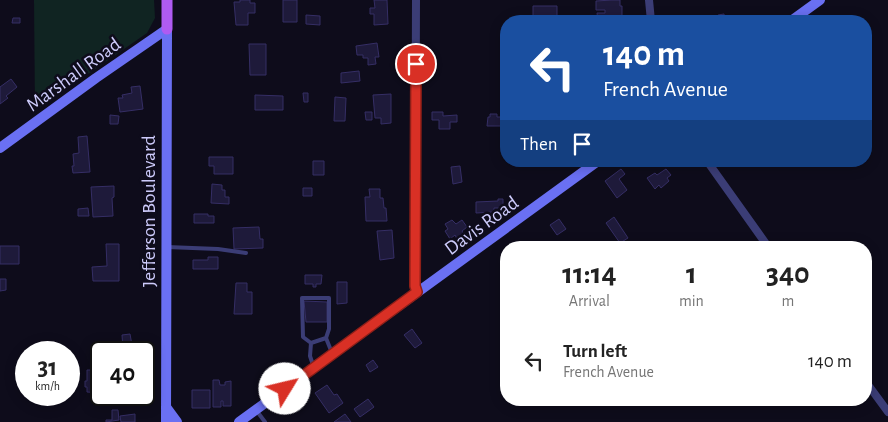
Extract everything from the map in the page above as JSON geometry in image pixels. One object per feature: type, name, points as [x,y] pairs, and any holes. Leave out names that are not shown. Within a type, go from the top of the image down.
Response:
[{"type":"main road","name":"Jefferson Boulevard","points":[[167,0],[167,33]]},
{"type":"street","points":[[416,0],[415,286],[417,292]]},
{"type":"street","points":[[649,0],[650,15]]},
{"type":"street","points":[[799,15],[820,0]]},
{"type":"street","name":"Marshall Road","points":[[0,148],[96,78],[167,33]]},
{"type":"street","name":"Jefferson Boulevard","points":[[166,422],[167,33]]},
{"type":"street","name":"Davis Road","points":[[239,422],[585,167]]},
{"type":"street","points":[[711,167],[764,241]]},
{"type":"street","points":[[872,390],[888,412]]},
{"type":"street","points":[[166,407],[177,422]]},
{"type":"lane","points":[[166,247],[218,249],[246,253]]},
{"type":"lane","points":[[311,343],[303,337],[302,298],[329,298],[329,329],[326,338],[332,354]]},
{"type":"lane","points":[[311,343],[326,338]]},
{"type":"lane","points":[[311,343],[310,356],[314,368]]},
{"type":"lane","points":[[256,410],[265,422]]},
{"type":"green space","points":[[34,0],[154,0],[155,18],[147,33],[35,111]]},
{"type":"building","points":[[240,0],[250,0],[250,3],[255,3],[255,13],[248,13],[248,25],[236,25],[234,2],[240,2]]},
{"type":"building","points":[[283,0],[297,0],[297,22],[283,22]]},
{"type":"building","points":[[374,0],[387,0],[388,24],[374,25],[374,14],[370,14],[370,8],[375,8]]},
{"type":"building","points":[[620,0],[622,15],[597,15],[597,13],[605,13],[605,10],[596,10],[596,1]]},
{"type":"building","points":[[533,6],[557,6],[557,15],[533,15]]},
{"type":"building","points":[[306,15],[320,16],[320,25],[306,24]]},
{"type":"building","points":[[13,18],[20,18],[20,23],[12,23]]},
{"type":"building","points":[[377,43],[379,57],[375,57],[376,64],[368,65],[368,58],[363,58],[363,55],[357,55],[356,46]]},
{"type":"building","points":[[249,44],[266,44],[266,75],[250,75]]},
{"type":"building","points":[[359,71],[360,81],[341,83],[341,73]]},
{"type":"building","points":[[11,79],[17,87],[0,104],[0,87]]},
{"type":"building","points":[[140,86],[143,109],[120,112],[118,98],[123,98],[122,95],[132,93],[131,87]]},
{"type":"building","points":[[303,93],[308,93],[308,102],[304,102]]},
{"type":"building","points":[[391,94],[391,123],[381,124],[381,118],[375,118],[373,95]]},
{"type":"building","points":[[255,95],[283,96],[283,110],[255,110]]},
{"type":"building","points":[[335,97],[346,98],[345,121],[334,121]]},
{"type":"building","points":[[365,112],[372,112],[372,120],[366,120]]},
{"type":"building","points":[[432,112],[443,112],[443,116],[457,115],[457,122],[450,122],[450,129],[439,129],[439,120],[432,120]]},
{"type":"building","points":[[490,114],[497,114],[497,117],[500,117],[500,126],[487,126],[488,117],[490,117]]},
{"type":"building","points":[[110,115],[119,116],[118,124],[110,124]]},
{"type":"building","points":[[87,136],[90,172],[73,173],[73,154],[79,153],[78,137]]},
{"type":"building","points":[[209,157],[233,157],[233,174],[214,174],[214,166],[209,166]]},
{"type":"building","points":[[313,161],[324,161],[324,175],[313,175]]},
{"type":"building","points":[[460,166],[462,182],[453,184],[451,167]]},
{"type":"building","points":[[621,169],[625,174],[619,179],[627,190],[617,198],[605,181]]},
{"type":"building","points":[[666,169],[671,175],[667,178],[669,181],[661,188],[659,185],[655,189],[647,178],[655,173],[657,175]]},
{"type":"building","points":[[212,184],[222,185],[222,190],[225,190],[225,197],[229,197],[229,204],[211,203]]},
{"type":"building","points":[[114,186],[114,197],[112,198],[113,216],[93,217],[91,187]]},
{"type":"building","points":[[303,188],[312,188],[312,196],[303,196]]},
{"type":"building","points":[[369,189],[380,189],[380,198],[383,198],[387,221],[366,221],[365,197],[370,197]]},
{"type":"building","points":[[498,199],[503,199],[503,208],[494,208],[494,212],[476,213],[476,202],[498,201]]},
{"type":"building","points":[[88,208],[89,216],[78,216],[78,209]]},
{"type":"building","points":[[194,214],[214,216],[214,223],[194,223]]},
{"type":"building","points":[[614,217],[628,238],[619,241],[606,223]]},
{"type":"building","points":[[559,219],[566,229],[557,235],[550,225]]},
{"type":"building","points":[[452,220],[456,224],[462,220],[467,227],[462,231],[464,234],[457,239],[455,235],[450,239],[445,231],[448,229],[445,224]]},
{"type":"building","points":[[259,227],[260,239],[263,239],[263,248],[234,249],[233,228]]},
{"type":"building","points":[[392,230],[394,258],[380,260],[377,231]]},
{"type":"building","points":[[106,244],[119,244],[119,281],[93,281],[92,267],[107,266]]},
{"type":"building","points":[[0,246],[19,246],[19,264],[0,264]]},
{"type":"building","points":[[208,257],[218,257],[218,269],[193,269],[193,260],[208,260]]},
{"type":"building","points":[[305,275],[322,275],[321,284],[316,284],[316,287],[313,287],[313,284],[305,284]]},
{"type":"building","points":[[0,279],[6,279],[6,290],[0,291]]},
{"type":"building","points":[[337,282],[347,282],[347,303],[337,304]]},
{"type":"building","points":[[236,283],[247,283],[247,292],[252,292],[252,314],[234,314]]},
{"type":"building","points":[[304,301],[327,302],[327,322],[306,322]]},
{"type":"building","points":[[412,329],[422,343],[415,348],[404,335]]},
{"type":"building","points":[[130,334],[131,341],[122,341],[122,335]]},
{"type":"building","points":[[373,360],[378,367],[370,372],[366,365]]},
{"type":"building","points":[[87,370],[90,370],[90,392],[87,392],[87,387],[85,387],[85,381],[87,381]]},
{"type":"building","points":[[213,380],[219,380],[220,385],[225,385],[225,382],[231,381],[231,406],[223,406],[223,401],[221,401],[221,407],[213,407]]},
{"type":"building","points":[[327,385],[343,403],[329,413],[315,393]]},
{"type":"building","points":[[192,390],[210,390],[210,408],[192,408]]},
{"type":"building","points":[[368,399],[374,407],[360,417],[354,409]]},
{"type":"building","points":[[112,410],[118,410],[119,420],[106,422],[106,420],[112,420]]},
{"type":"building","points":[[135,414],[135,422],[121,422],[120,416]]},
{"type":"building","points":[[345,414],[351,422],[334,422]]},
{"type":"route","points":[[285,389],[417,292],[415,286],[416,64]]}]
